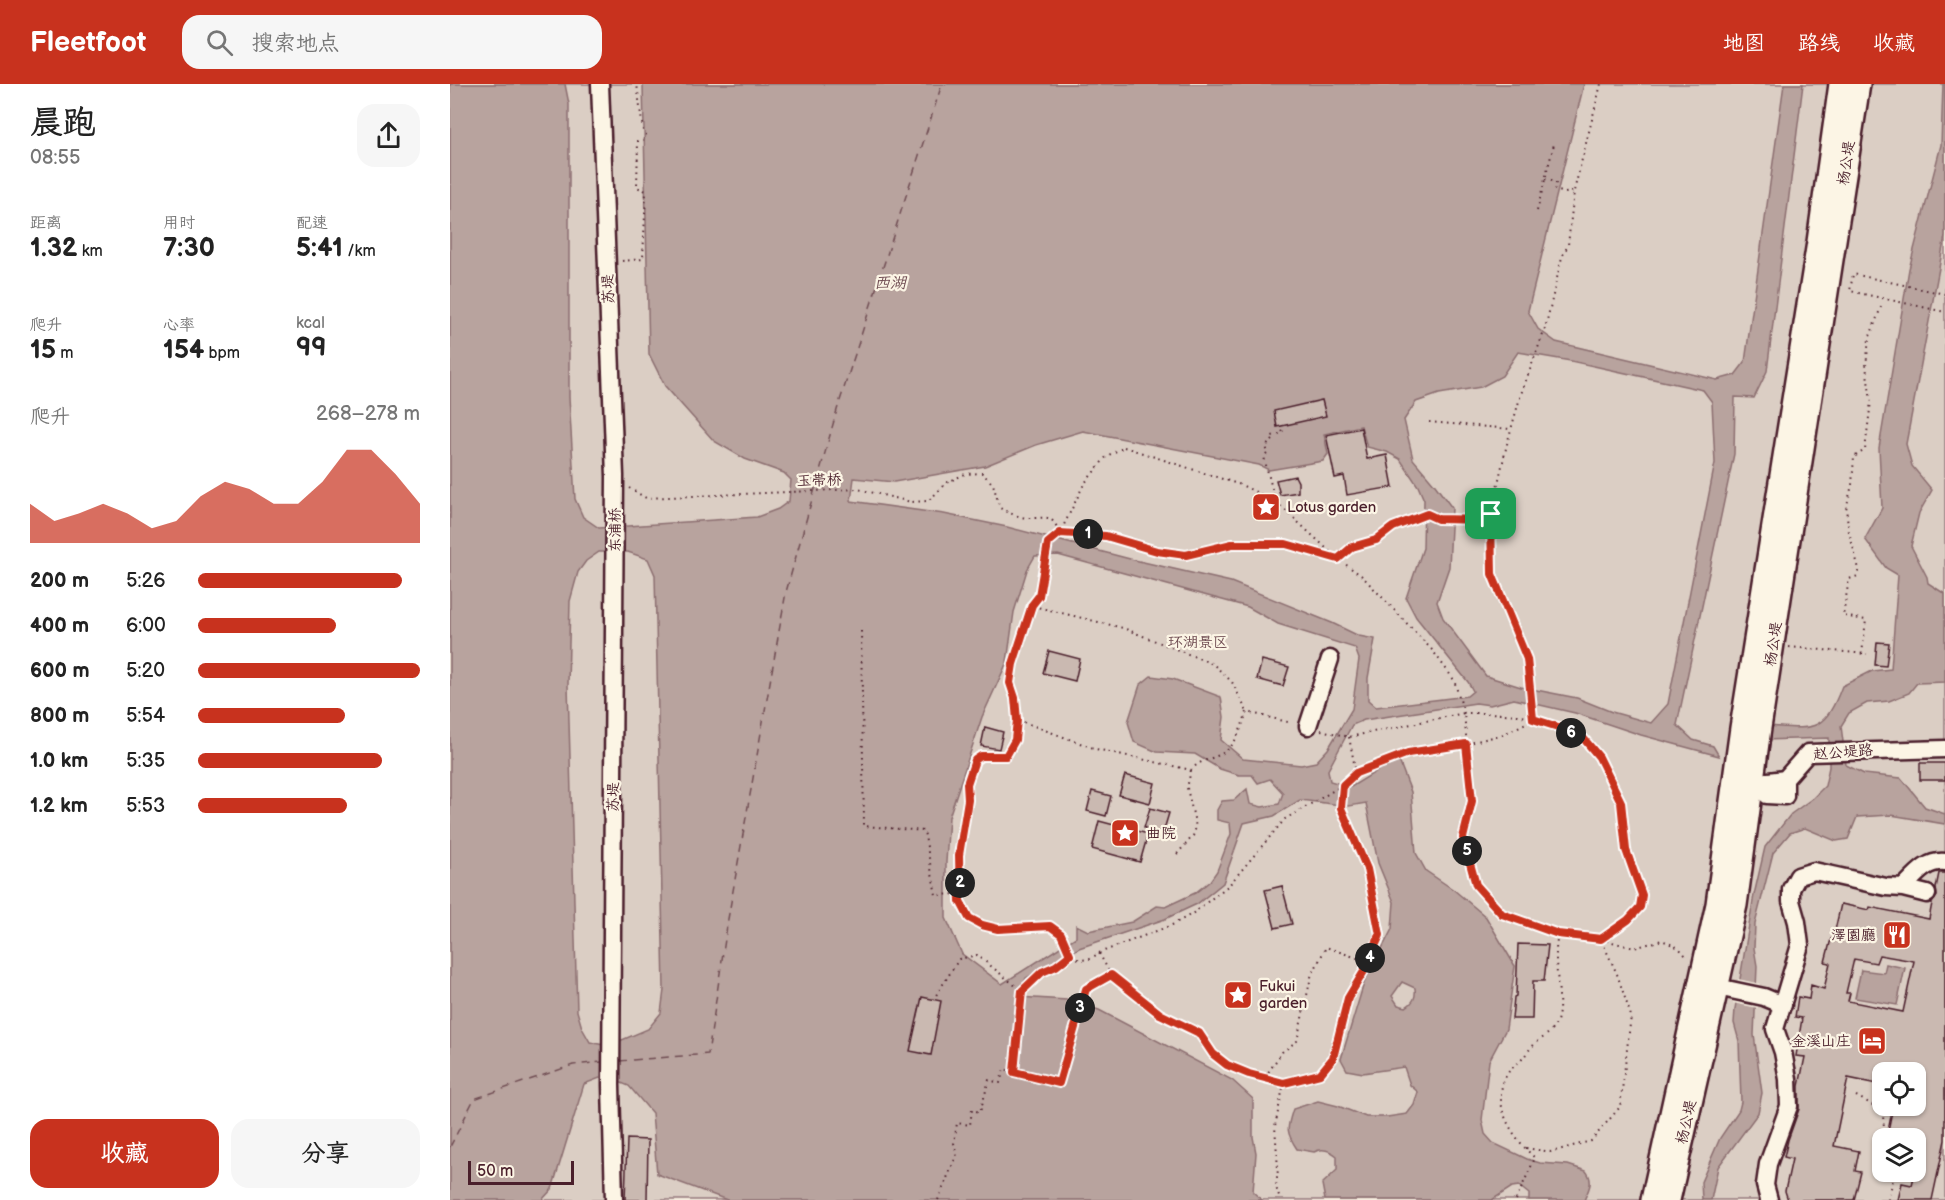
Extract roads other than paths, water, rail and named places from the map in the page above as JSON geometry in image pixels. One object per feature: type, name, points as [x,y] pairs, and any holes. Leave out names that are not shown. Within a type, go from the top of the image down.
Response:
[{"type":"main road","name":"杨公堤","points":[[1652,1200],[1717,904],[1741,728],[1818,242],[1840,84]]},
{"type":"main road","name":"杨公堤","points":[[1669,1200],[1726,989],[1736,905],[1759,782],[1772,645],[1858,84]]},
{"type":"street","name":"苏堤","points":[[600,84],[615,494]]},
{"type":"street","name":"东浦桥","points":[[615,494],[615,566]]},
{"type":"street","name":"苏堤","points":[[614,1200],[611,1028],[615,566]]},
{"type":"street","points":[[1308,726],[1330,659]]},
{"type":"street","name":"赵公堤路","points":[[1759,782],[1785,779],[1797,758],[1808,753],[1945,749]]},
{"type":"street","points":[[1903,888],[1926,866],[1938,861],[1945,862]]},
{"type":"street","points":[[1769,1200],[1765,1185],[1768,1164],[1789,1106],[1785,1061],[1775,1029],[1800,945],[1791,901],[1791,889],[1798,876],[1814,871],[1927,894]]},
{"type":"street","points":[[1726,989],[1764,997],[1783,1005]]},
{"type":"water","name":"西湖","points":[[450,84],[565,84],[569,104],[569,397],[575,499],[583,517],[599,528],[757,517],[778,509],[789,501],[791,480],[784,473],[745,459],[714,441],[665,386],[649,354],[643,84],[1584,84],[1528,311],[1538,329],[1556,342],[1717,380],[1735,375],[1745,362],[1784,84],[1803,84],[1767,371],[1754,398],[1735,397],[1734,454],[1677,725],[1693,740],[1713,746],[1719,756],[1641,735],[1575,713],[1514,699],[1490,705],[1476,703],[1364,720],[1352,725],[1328,770],[1330,781],[1351,787],[1398,758],[1411,792],[1416,853],[1426,871],[1454,890],[1486,917],[1515,966],[1506,1029],[1489,1061],[1482,1120],[1485,1134],[1493,1143],[1527,1159],[1540,1163],[1568,1165],[1586,1171],[1590,1182],[1584,1200],[1529,1200],[1529,1194],[1519,1186],[1512,1187],[1492,1200],[1325,1200],[1322,1184],[1337,1170],[1337,1156],[1326,1150],[1314,1152],[1297,1149],[1290,1138],[1288,1129],[1293,1109],[1318,1101],[1366,1117],[1387,1117],[1407,1114],[1414,1105],[1418,1092],[1410,1085],[1404,1067],[1363,1073],[1347,1070],[1341,1059],[1364,983],[1392,929],[1394,902],[1378,863],[1366,803],[1349,806],[1300,800],[1274,816],[1244,823],[1223,883],[1197,904],[1165,919],[1079,948],[1026,978],[1018,997],[1067,1000],[1099,1010],[1232,1080],[1253,1099],[1253,1137],[1256,1153],[1253,1192],[1262,1200],[727,1200],[657,1174],[652,1113],[629,1086],[605,1076],[584,1084],[552,1189],[542,1200],[450,1200]],"holes":[[[1518,352],[1571,361],[1703,390],[1712,402],[1715,463],[1668,704],[1651,723],[1612,712],[1577,698],[1521,687],[1486,676],[1443,618],[1437,602],[1449,567],[1452,508],[1413,459],[1404,420],[1416,402],[1439,394],[1481,387],[1502,376]],[[1361,426],[1367,447],[1387,452],[1400,459],[1418,486],[1424,500],[1423,548],[1406,598],[1416,617],[1468,682],[1473,691],[1467,696],[1376,707],[1368,700],[1368,678],[1375,639],[1359,636],[1231,582],[1007,527],[944,514],[851,501],[854,478],[894,482],[985,466],[1036,445],[1083,431],[1259,465],[1269,470],[1323,461],[1328,454],[1324,434]],[[599,552],[628,552],[648,559],[655,575],[664,990],[661,1013],[648,1029],[608,1046],[590,1042],[582,1028],[577,1011],[568,685],[570,601],[578,572],[586,561]],[[1058,555],[1248,607],[1278,624],[1355,648],[1359,659],[1352,709],[1328,749],[1316,762],[1301,765],[1243,759],[1221,740],[1224,717],[1221,697],[1173,679],[1151,676],[1140,685],[1128,722],[1134,742],[1157,752],[1195,754],[1220,769],[1239,775],[1252,775],[1258,783],[1270,779],[1283,793],[1279,804],[1262,807],[1250,804],[1247,789],[1234,800],[1222,801],[1217,810],[1217,820],[1230,823],[1231,834],[1217,871],[1210,881],[1195,893],[1165,907],[1157,906],[1132,922],[1088,931],[1076,925],[1076,937],[1002,984],[962,954],[946,918],[949,817],[982,717],[1007,662],[1014,612],[1027,570],[1035,556]],[[1402,982],[1415,988],[1413,1001],[1406,1007],[1398,1005],[1392,996]]]},
{"type":"water","points":[[1943,84],[1945,84],[1945,236],[1906,444],[1912,466],[1932,490],[1919,513],[1911,546],[1928,583],[1945,594],[1945,682],[1917,683],[1909,693],[1889,701],[1867,703],[1849,713],[1841,726],[1846,765],[1864,774],[1901,778],[1925,807],[1945,814],[1945,824],[1891,815],[1857,817],[1848,839],[1836,841],[1805,828],[1790,833],[1773,853],[1755,924],[1754,948],[1757,966],[1754,1035],[1762,1093],[1758,1113],[1718,1167],[1711,1200],[1702,1200],[1701,1182],[1720,1138],[1739,1110],[1741,1102],[1739,1041],[1734,1023],[1735,1009],[1754,895],[1765,847],[1791,814],[1825,786],[1829,767],[1829,738],[1765,740],[1767,726],[1796,728],[1815,725],[1829,713],[1842,686],[1872,671],[1891,669],[1898,575],[1886,568],[1865,539],[1882,508],[1879,448],[1909,269],[1941,145]]},
{"type":"water","points":[[1886,964],[1905,968],[1897,1005],[1855,998],[1861,970],[1884,973]]},
{"type":"place","name":"Lotus garden","points":[[1266,507]]},
{"type":"place","name":"曲院","points":[[1125,833]]},
{"type":"place","name":"澤園廳","points":[[1897,935]]},
{"type":"place","name":"Fukui garden","points":[[1238,995]]},
{"type":"place","name":"金溪山庄","points":[[1872,1041]]},
{"type":"park label","name":"环湖景区","points":[[1198,642]]}]
